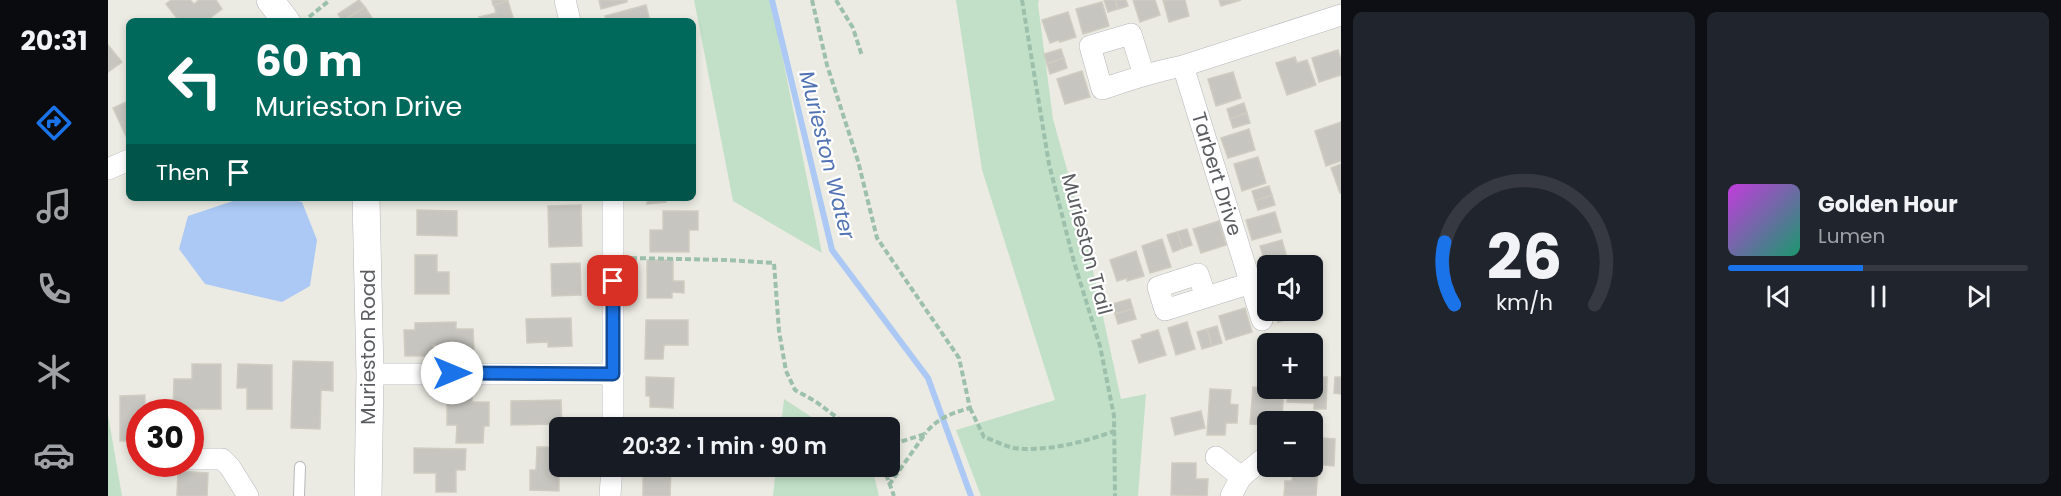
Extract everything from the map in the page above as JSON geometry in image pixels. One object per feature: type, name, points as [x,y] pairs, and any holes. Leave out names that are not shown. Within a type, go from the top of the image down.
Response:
[{"type":"street","points":[[270,0],[296,18]]},
{"type":"street","points":[[565,0],[569,18]]},
{"type":"street","points":[[1144,75],[1183,66],[1329,12]]},
{"type":"street","name":"Tarbert Drive","points":[[1183,66],[1257,303]]},
{"type":"street","name":"Murieston Road","points":[[366,201],[370,374],[368,496]]},
{"type":"street","points":[[612,201],[612,417]]},
{"type":"street","points":[[1206,297],[1251,283]]},
{"type":"street","points":[[370,374],[613,374]]},
{"type":"street","points":[[1216,457],[1241,477]]},
{"type":"street","points":[[204,459],[222,459],[230,467],[248,496]]},
{"type":"street","points":[[1231,496],[1241,477],[1257,464]]},
{"type":"street","points":[[610,496],[611,477]]},
{"type":"lane","points":[[299,496],[300,467]]},
{"type":"path","points":[[299,18],[330,0]]},
{"type":"path","points":[[813,0],[827,65],[858,161],[877,238],[958,357],[970,408],[984,437],[1012,448],[1041,449],[1089,440],[1115,431]]},
{"type":"path","points":[[836,0],[853,28],[862,56]]},
{"type":"path","name":"Murieston Trail","points":[[1022,0],[1049,164],[1074,262],[1100,346],[1114,416],[1115,496]]},
{"type":"path","points":[[613,258],[774,263],[777,320],[786,371],[795,390],[836,417]]},
{"type":"path","points":[[889,485],[933,424],[953,413],[970,408]]},
{"type":"path","points":[[900,442],[925,434]]},
{"type":"path","points":[[886,477],[894,496]]},
{"type":"green space","points":[[694,0],[771,0],[822,253],[733,201]]},
{"type":"green space","points":[[956,0],[1039,0],[1053,119],[1085,234],[1121,399],[1146,394],[1138,496],[981,496],[956,430],[1055,400],[982,170]]},
{"type":"green space","points":[[784,399],[812,417],[782,417]]},
{"type":"green space","points":[[108,415],[122,496],[108,496]]},
{"type":"green space","points":[[775,477],[874,477],[879,496],[773,496]]},
{"type":"water","points":[[233,201],[302,202],[317,240],[310,286],[282,302],[205,284],[179,249],[188,216]]},
{"type":"building","points":[[171,0],[190,0],[194,4],[199,0],[216,0],[222,9],[210,18],[177,18],[166,4]]},
{"type":"building","points":[[359,0],[365,7],[347,18],[340,18],[338,14]]},
{"type":"building","points":[[492,0],[508,0],[508,1],[493,5]]},
{"type":"building","points":[[599,0],[627,0],[627,2],[601,9]]},
{"type":"building","points":[[1104,0],[1115,0],[1118,9],[1108,12]]},
{"type":"building","points":[[1115,0],[1126,0],[1128,6],[1118,9]]},
{"type":"building","points":[[1133,0],[1155,0],[1160,15],[1140,22]]},
{"type":"building","points":[[1163,0],[1185,0],[1189,16],[1169,22]]},
{"type":"building","points":[[1219,0],[1241,0],[1221,6]]},
{"type":"building","points":[[508,1],[513,18],[479,18],[496,13],[494,5]]},
{"type":"building","points":[[1102,2],[1109,26],[1083,34],[1076,9]]},
{"type":"building","points":[[646,5],[649,18],[605,18],[605,16]]},
{"type":"building","points":[[365,7],[372,18],[348,18]]},
{"type":"building","points":[[1068,12],[1076,37],[1050,43],[1042,20]]},
{"type":"building","points":[[108,45],[122,62],[108,72]]},
{"type":"building","points":[[1061,49],[1064,58],[1047,64],[1044,54]]},
{"type":"building","points":[[1338,50],[1341,75],[1319,82],[1312,58]]},
{"type":"building","points":[[1295,57],[1297,63],[1307,60],[1316,85],[1287,95],[1276,63]]},
{"type":"building","points":[[1064,58],[1067,68],[1050,74],[1047,64]]},
{"type":"building","points":[[1082,71],[1090,97],[1065,104],[1057,79]]},
{"type":"building","points":[[1233,72],[1241,98],[1216,106],[1208,79]]},
{"type":"building","points":[[126,102],[126,136],[113,108]]},
{"type":"building","points":[[1244,103],[1247,113],[1230,119],[1227,109]]},
{"type":"building","points":[[1247,113],[1250,123],[1233,128],[1230,119]]},
{"type":"building","points":[[1341,122],[1341,161],[1326,166],[1315,131]]},
{"type":"building","points":[[1249,129],[1255,150],[1228,158],[1221,138]]},
{"type":"building","points":[[1258,157],[1266,183],[1242,191],[1234,164]]},
{"type":"building","points":[[1341,164],[1341,193],[1340,193],[1331,168]]},
{"type":"building","points":[[1269,186],[1272,195],[1255,201],[1252,191]]},
{"type":"building","points":[[1272,195],[1275,205],[1258,210],[1255,201]]},
{"type":"building","points":[[647,201],[666,202],[647,204]]},
{"type":"building","points":[[581,205],[582,246],[549,247],[548,206]]},
{"type":"building","points":[[417,210],[457,211],[457,236],[417,235]]},
{"type":"building","points":[[663,211],[698,211],[698,230],[689,230],[689,252],[650,252],[650,230],[663,230]]},
{"type":"building","points":[[1275,212],[1281,232],[1252,240],[1246,220]]},
{"type":"building","points":[[1219,221],[1226,245],[1201,253],[1193,229]]},
{"type":"building","points":[[1187,229],[1192,245],[1183,248],[1177,232]]},
{"type":"building","points":[[1177,232],[1183,248],[1173,252],[1167,235]]},
{"type":"building","points":[[1162,239],[1171,267],[1150,273],[1142,246]]},
{"type":"building","points":[[1282,240],[1286,255],[1263,255],[1260,246]]},
{"type":"building","points":[[1136,251],[1144,276],[1127,281],[1127,278],[1117,281],[1110,260]]},
{"type":"building","points":[[415,255],[437,255],[437,272],[449,272],[449,294],[415,294]]},
{"type":"building","points":[[647,260],[673,260],[673,281],[684,281],[684,293],[672,292],[672,298],[647,298]]},
{"type":"building","points":[[580,263],[581,295],[552,296],[551,264]]},
{"type":"building","points":[[1130,299],[1133,309],[1115,314],[1112,304]]},
{"type":"building","points":[[1245,308],[1252,332],[1226,340],[1219,316]]},
{"type":"building","points":[[1133,309],[1136,319],[1118,324],[1115,314]]},
{"type":"building","points":[[571,318],[572,346],[548,347],[548,342],[527,343],[526,319]]},
{"type":"building","points":[[646,320],[688,320],[688,345],[664,345],[663,359],[645,359]]},
{"type":"building","points":[[456,322],[456,329],[473,329],[474,349],[456,349],[456,345],[433,345],[433,356],[405,356],[404,330],[415,330],[415,323]]},
{"type":"building","points":[[1187,322],[1195,349],[1176,355],[1168,328]]},
{"type":"building","points":[[1217,326],[1222,343],[1212,346],[1207,329]]},
{"type":"building","points":[[1207,329],[1212,346],[1202,349],[1197,332]]},
{"type":"building","points":[[1158,330],[1166,355],[1139,363],[1132,341],[1142,338],[1141,335]]},
{"type":"building","points":[[293,361],[333,362],[333,391],[321,390],[320,429],[291,428]]},
{"type":"building","points":[[192,364],[221,364],[221,409],[204,409],[204,399],[173,399],[174,379],[192,379]]},
{"type":"building","points":[[238,364],[272,365],[272,409],[247,409],[247,388],[237,388]]},
{"type":"building","points":[[646,377],[674,378],[673,408],[650,407],[650,396],[646,396]]},
{"type":"building","points":[[1323,377],[1327,377],[1326,409],[1314,409],[1314,403],[1287,402],[1287,399],[1323,399]]},
{"type":"building","points":[[1335,377],[1341,377],[1341,394],[1334,393]]},
{"type":"building","points":[[1253,387],[1257,387],[1257,399],[1283,399],[1282,411],[1257,411],[1257,424],[1250,424]]},
{"type":"building","points":[[1210,389],[1231,390],[1230,404],[1238,405],[1237,423],[1226,423],[1225,435],[1207,435]]},
{"type":"building","points":[[145,395],[145,399],[126,399],[126,441],[120,441],[120,396]]},
{"type":"building","points":[[460,397],[472,397],[472,402],[489,402],[489,426],[484,426],[483,443],[456,443],[457,425],[447,425],[447,400],[460,401]]},
{"type":"building","points":[[561,400],[562,417],[549,417],[549,424],[511,425],[511,401]]},
{"type":"building","points":[[1201,411],[1205,428],[1175,435],[1171,418]]},
{"type":"building","points":[[1323,438],[1335,439],[1334,466],[1323,465]]},
{"type":"building","points":[[537,447],[549,447],[549,477],[559,477],[559,491],[530,490],[530,470],[536,470]]},
{"type":"building","points":[[414,448],[466,449],[465,470],[456,470],[456,492],[436,492],[436,473],[414,473]]},
{"type":"building","points":[[1172,463],[1196,463],[1196,479],[1208,479],[1207,496],[1171,495]]},
{"type":"building","points":[[204,473],[208,473],[207,496],[177,496],[178,477],[204,477]]},
{"type":"building","points":[[643,477],[671,477],[670,496],[643,496]]},
{"type":"building","points":[[1292,477],[1317,477],[1316,496],[1284,496],[1285,481],[1292,481]]},
{"type":"waterway","name":"Murieston Water","points":[[772,0],[832,250],[928,378],[971,496]]},
{"type":"route","points":[[452,373],[613,374],[613,281]]}]
